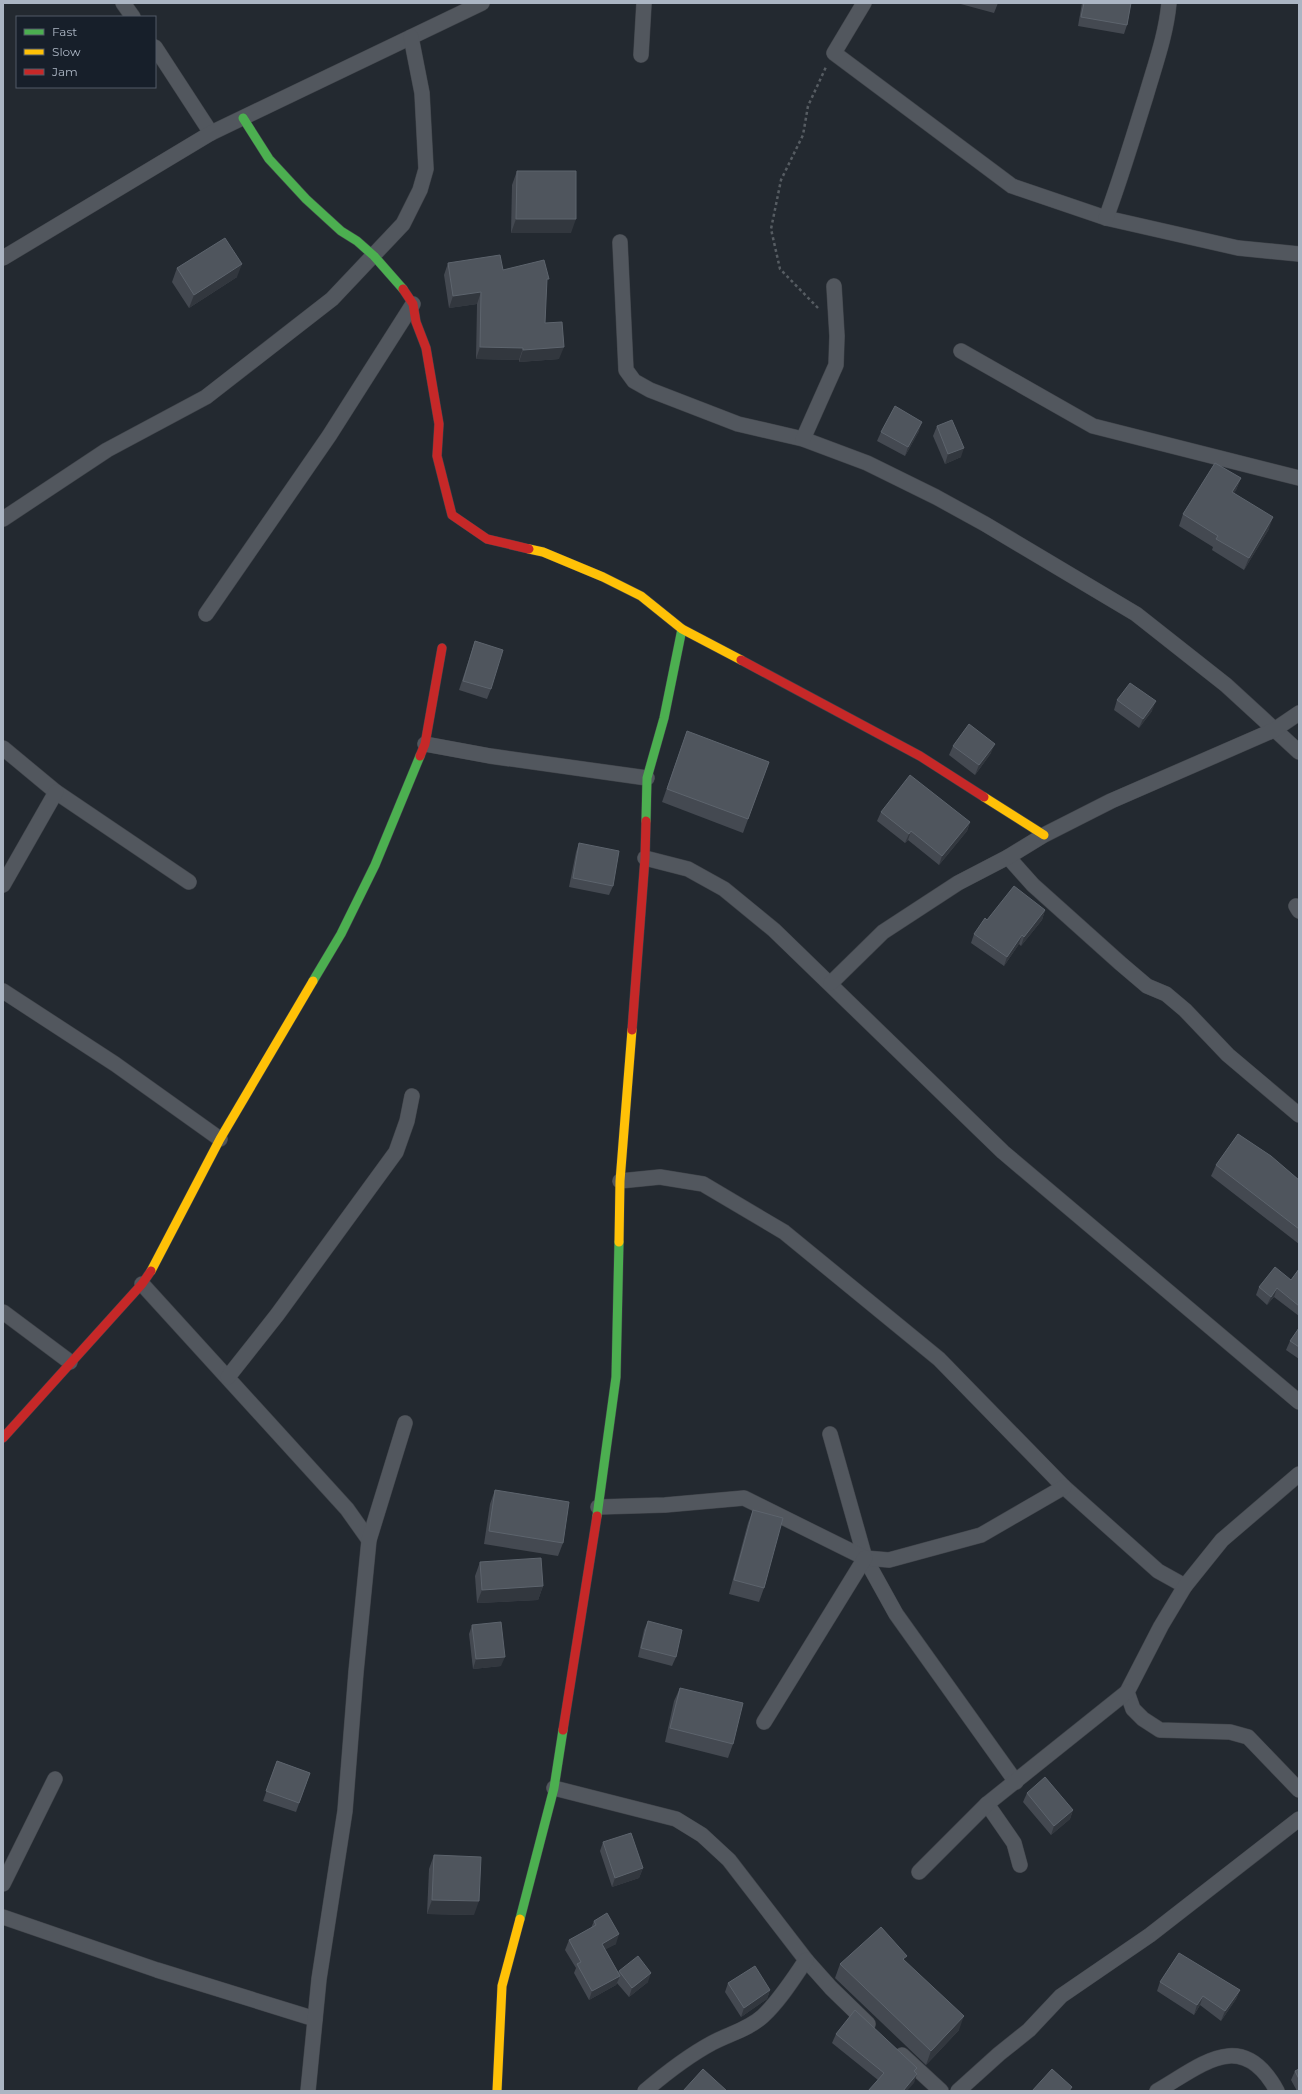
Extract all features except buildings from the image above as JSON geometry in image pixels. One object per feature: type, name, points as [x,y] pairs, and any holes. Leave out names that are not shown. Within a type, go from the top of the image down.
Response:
[{"type":"street","points":[[123,3],[132,16]]},
{"type":"street","points":[[3,258],[211,133],[482,3]]},
{"type":"street","points":[[641,55],[644,3]]},
{"type":"street","points":[[864,3],[834,53],[1012,186],[1106,218],[1238,248],[1299,254]]},
{"type":"street","points":[[1106,218],[1121,179],[1155,64],[1167,22],[1169,3]]},
{"type":"street","points":[[3,518],[107,450],[206,397],[332,299],[403,224],[420,190],[426,169],[422,93],[411,37]]},
{"type":"street","points":[[156,49],[211,133]]},
{"type":"street","points":[[243,118],[269,159],[306,199],[342,231],[357,241],[374,256],[406,292],[413,304],[416,322],[426,348],[432,376],[439,424],[437,456],[452,515],[488,539],[542,552],[615,583],[641,596],[682,629],[920,756],[1044,835]]},
{"type":"street","points":[[620,242],[626,370],[634,382],[650,390],[738,424],[803,439],[867,463],[936,497],[1136,614],[1226,685],[1299,752]]},
{"type":"street","points":[[803,439],[836,365],[838,336],[834,286]]},
{"type":"street","points":[[206,614],[329,436],[413,304]]},
{"type":"street","points":[[961,351],[1093,426],[1299,478]]},
{"type":"street","points":[[497,2091],[502,1986],[554,1788],[598,1507],[616,1377],[620,1182],[645,858],[647,778],[664,718],[682,629]]},
{"type":"street","points":[[3,1438],[142,1284],[156,1264],[220,1139],[341,934],[375,865],[425,744],[442,648]]},
{"type":"street","points":[[831,983],[883,932],[958,883],[1008,857],[1044,835],[1111,802],[1274,730],[1299,713]]},
{"type":"street","points":[[425,744],[490,756],[647,778]]},
{"type":"street","points":[[3,748],[56,792],[188,882]]},
{"type":"street","points":[[3,886],[56,792]]},
{"type":"street","points":[[1008,857],[1033,884],[1114,958],[1147,986],[1166,994],[1180,1006],[1228,1055],[1299,1115]]},
{"type":"street","points":[[645,858],[688,869],[724,889],[774,930],[831,983],[1003,1152],[1299,1402]]},
{"type":"street","points":[[3,991],[115,1064],[220,1139]]},
{"type":"street","points":[[228,1377],[277,1314],[396,1152],[407,1121],[412,1096]]},
{"type":"street","points":[[620,1182],[660,1177],[703,1184],[784,1232],[939,1359],[1064,1487],[1158,1571],[1185,1586]]},
{"type":"street","points":[[142,1284],[347,1509],[369,1540]]},
{"type":"street","points":[[3,1312],[70,1362]]},
{"type":"street","points":[[308,2091],[319,1979],[345,1811],[356,1672],[369,1540],[405,1423]]},
{"type":"street","points":[[830,1434],[865,1558],[896,1614],[1016,1782]]},
{"type":"street","points":[[919,1872],[987,1804],[1127,1692],[1161,1626],[1185,1586],[1222,1540],[1299,1474]]},
{"type":"street","points":[[598,1507],[665,1505],[744,1498],[865,1558],[889,1560],[981,1535],[1064,1487]]},
{"type":"street","points":[[764,1722],[865,1558]]},
{"type":"street","points":[[1127,1692],[1133,1709],[1143,1719],[1160,1730],[1230,1732],[1248,1737],[1299,1790]]},
{"type":"street","points":[[3,1884],[55,1779]]},
{"type":"street","points":[[554,1788],[676,1819],[702,1835],[729,1860],[806,1960],[831,1988],[878,2033]]},
{"type":"street","points":[[987,1804],[1014,1843],[1020,1865]]},
{"type":"street","points":[[958,2091],[999,2054],[1029,2030],[1061,1996],[1150,1935],[1299,1819]]},
{"type":"street","points":[[3,1917],[157,1970],[315,2019]]},
{"type":"street","points":[[645,2091],[690,2055],[735,2033],[763,2016],[779,1999],[806,1960]]},
{"type":"street","points":[[890,2044],[941,2091]]},
{"type":"street","points":[[1157,2091],[1217,2057],[1241,2055],[1258,2067],[1277,2091]]},
{"type":"path","points":[[820,311],[780,269],[771,229],[781,180],[803,135],[808,106],[827,65]]},
{"type":"traffic: fast","points":[[243,118],[269,159],[306,199],[341,231],[357,241],[374,256],[403,289]]},
{"type":"traffic: fast","points":[[646,821],[647,778],[664,718],[682,629]]},
{"type":"traffic: fast","points":[[313,981],[341,934],[375,865],[420,756]]},
{"type":"traffic: fast","points":[[597,1516],[616,1377],[619,1242]]},
{"type":"traffic: fast","points":[[520,1919],[554,1788],[563,1730]]},
{"type":"traffic: slow","points":[[529,549],[543,552],[603,577],[641,596],[682,629],[741,660]]},
{"type":"traffic: slow","points":[[984,797],[1044,835]]},
{"type":"traffic: slow","points":[[151,1271],[220,1139],[313,981]]},
{"type":"traffic: slow","points":[[619,1242],[620,1181],[632,1030]]},
{"type":"traffic: slow","points":[[497,2091],[502,1986],[520,1919]]},
{"type":"traffic: jam","points":[[403,289],[413,304],[416,322],[426,348],[439,424],[437,456],[452,515],[487,539],[529,549]]},
{"type":"traffic: jam","points":[[420,756],[425,744],[442,648]]},
{"type":"traffic: jam","points":[[741,660],[920,756],[984,797]]},
{"type":"traffic: jam","points":[[632,1030],[645,858],[646,821]]},
{"type":"traffic: jam","points":[[3,1438],[142,1284],[151,1271]]},
{"type":"traffic: jam","points":[[563,1730],[597,1516]]}]
